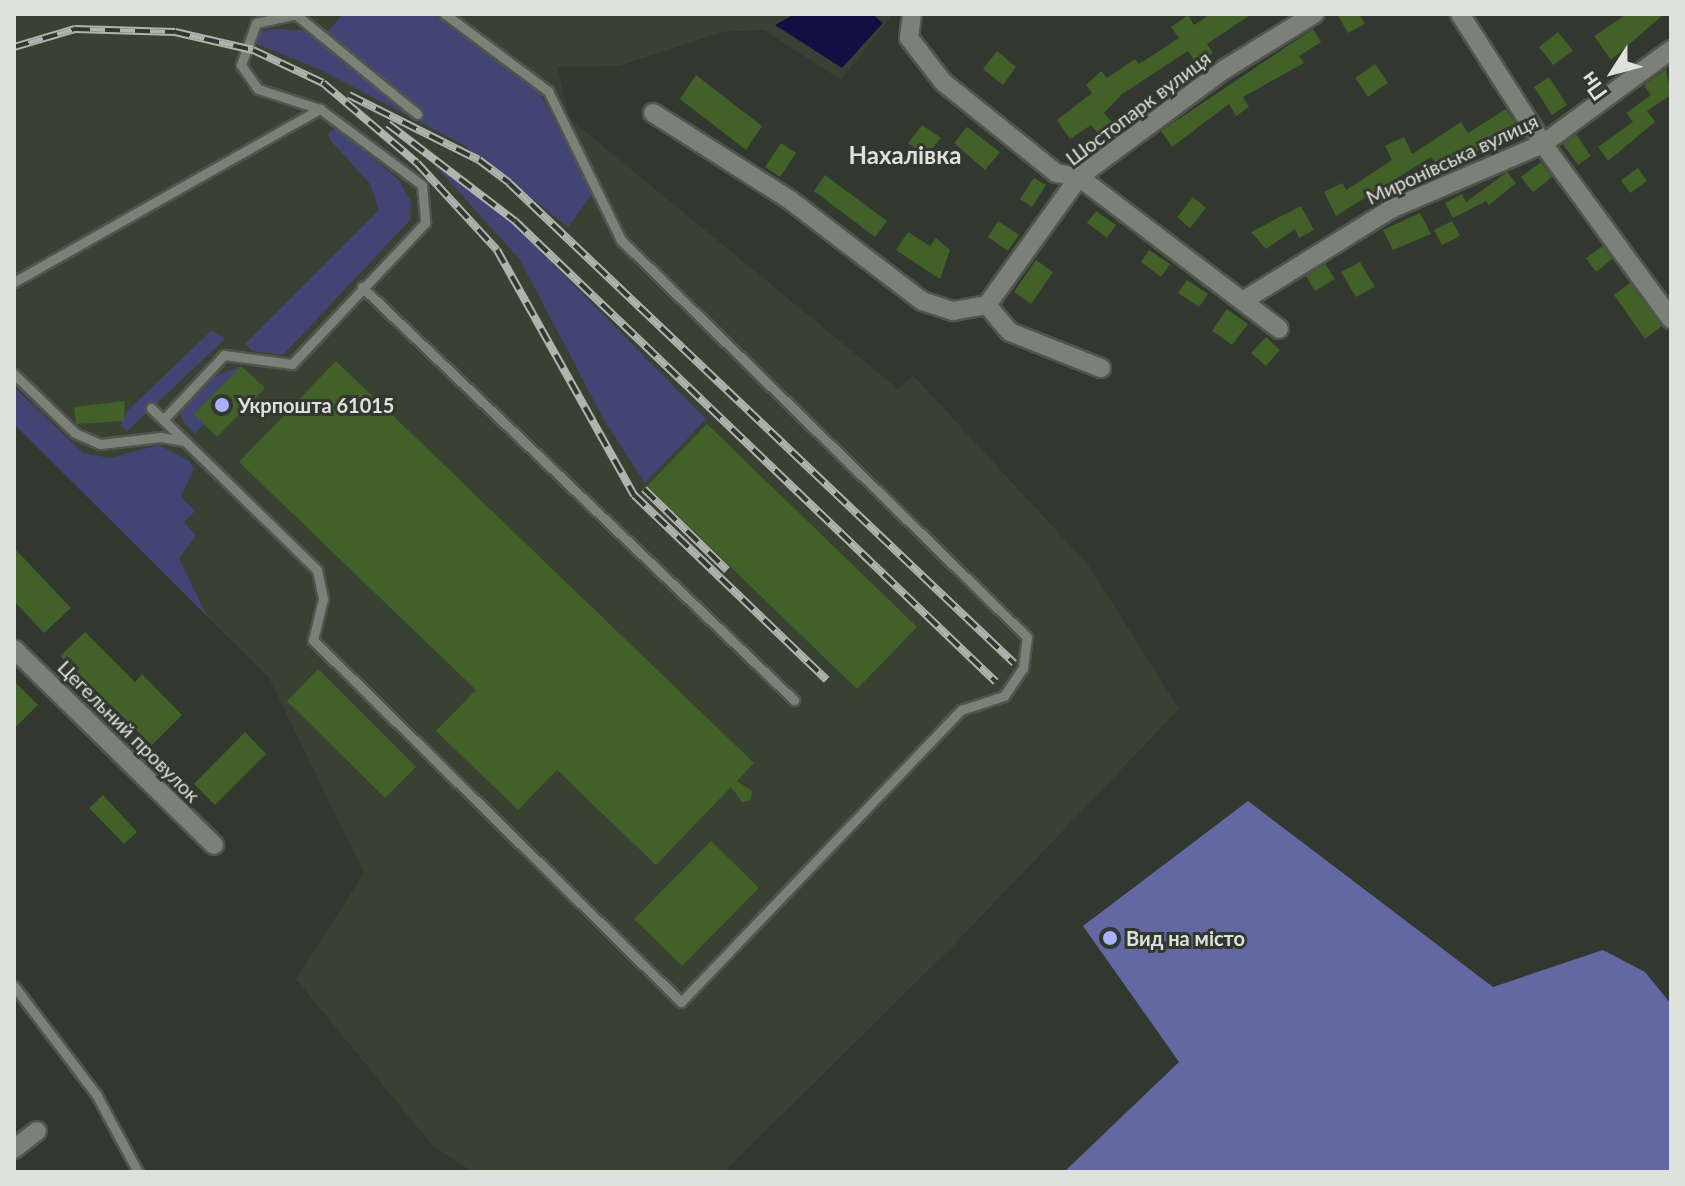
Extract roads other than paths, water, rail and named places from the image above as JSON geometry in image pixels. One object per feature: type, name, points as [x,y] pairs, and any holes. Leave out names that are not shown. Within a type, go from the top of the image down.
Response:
[{"type":"street","points":[[912,14],[909,38],[943,82],[1056,173],[1079,177],[1246,299],[1279,329]]},
{"type":"street","name":"Шостопарк вулиця","points":[[987,305],[1079,177],[1225,69],[1314,14]]},
{"type":"street","points":[[1460,14],[1543,144],[1671,319]]},
{"type":"street","name":"Миронівська вулиця","points":[[1246,299],[1391,209],[1543,144],[1671,50]]},
{"type":"street","points":[[653,113],[790,200],[922,301],[953,311],[987,305],[1010,332],[1101,368]]},
{"type":"street","name":"Цегельний провулок","points":[[14,649],[214,845]]},
{"type":"street","points":[[14,1149],[37,1131]]},
{"type":"lane","points":[[163,420],[224,355],[292,364],[425,223],[426,203],[422,185],[405,169],[320,109],[258,89],[241,65],[256,23],[296,14],[417,114]]},
{"type":"lane","points":[[151,408],[317,570],[323,599],[313,640],[681,1002],[961,710],[1004,696],[1023,668],[1027,637],[621,240],[548,91],[445,14]]},
{"type":"lane","points":[[14,282],[320,109]]},
{"type":"lane","points":[[362,287],[794,700]]},
{"type":"lane","points":[[14,374],[75,433],[100,444],[161,437],[186,442]]},
{"type":"lane","points":[[14,986],[96,1094],[138,1172]]},
{"type":"railway","points":[[14,47],[75,29],[175,32],[253,50],[323,83],[417,163],[497,250],[634,495],[827,680]]},
{"type":"railway","points":[[349,95],[479,160],[509,183],[1014,663]]},
{"type":"railway","points":[[388,124],[515,221],[996,682]]},
{"type":"railway","points":[[644,489],[727,570]]},
{"type":"place","name":"Укрпошта 61015","points":[[222,405]]},
{"type":"place","name":"Вид на місто","points":[[1110,938]]},
{"type":"district","name":"Нахалівка","points":[[905,155]]}]
